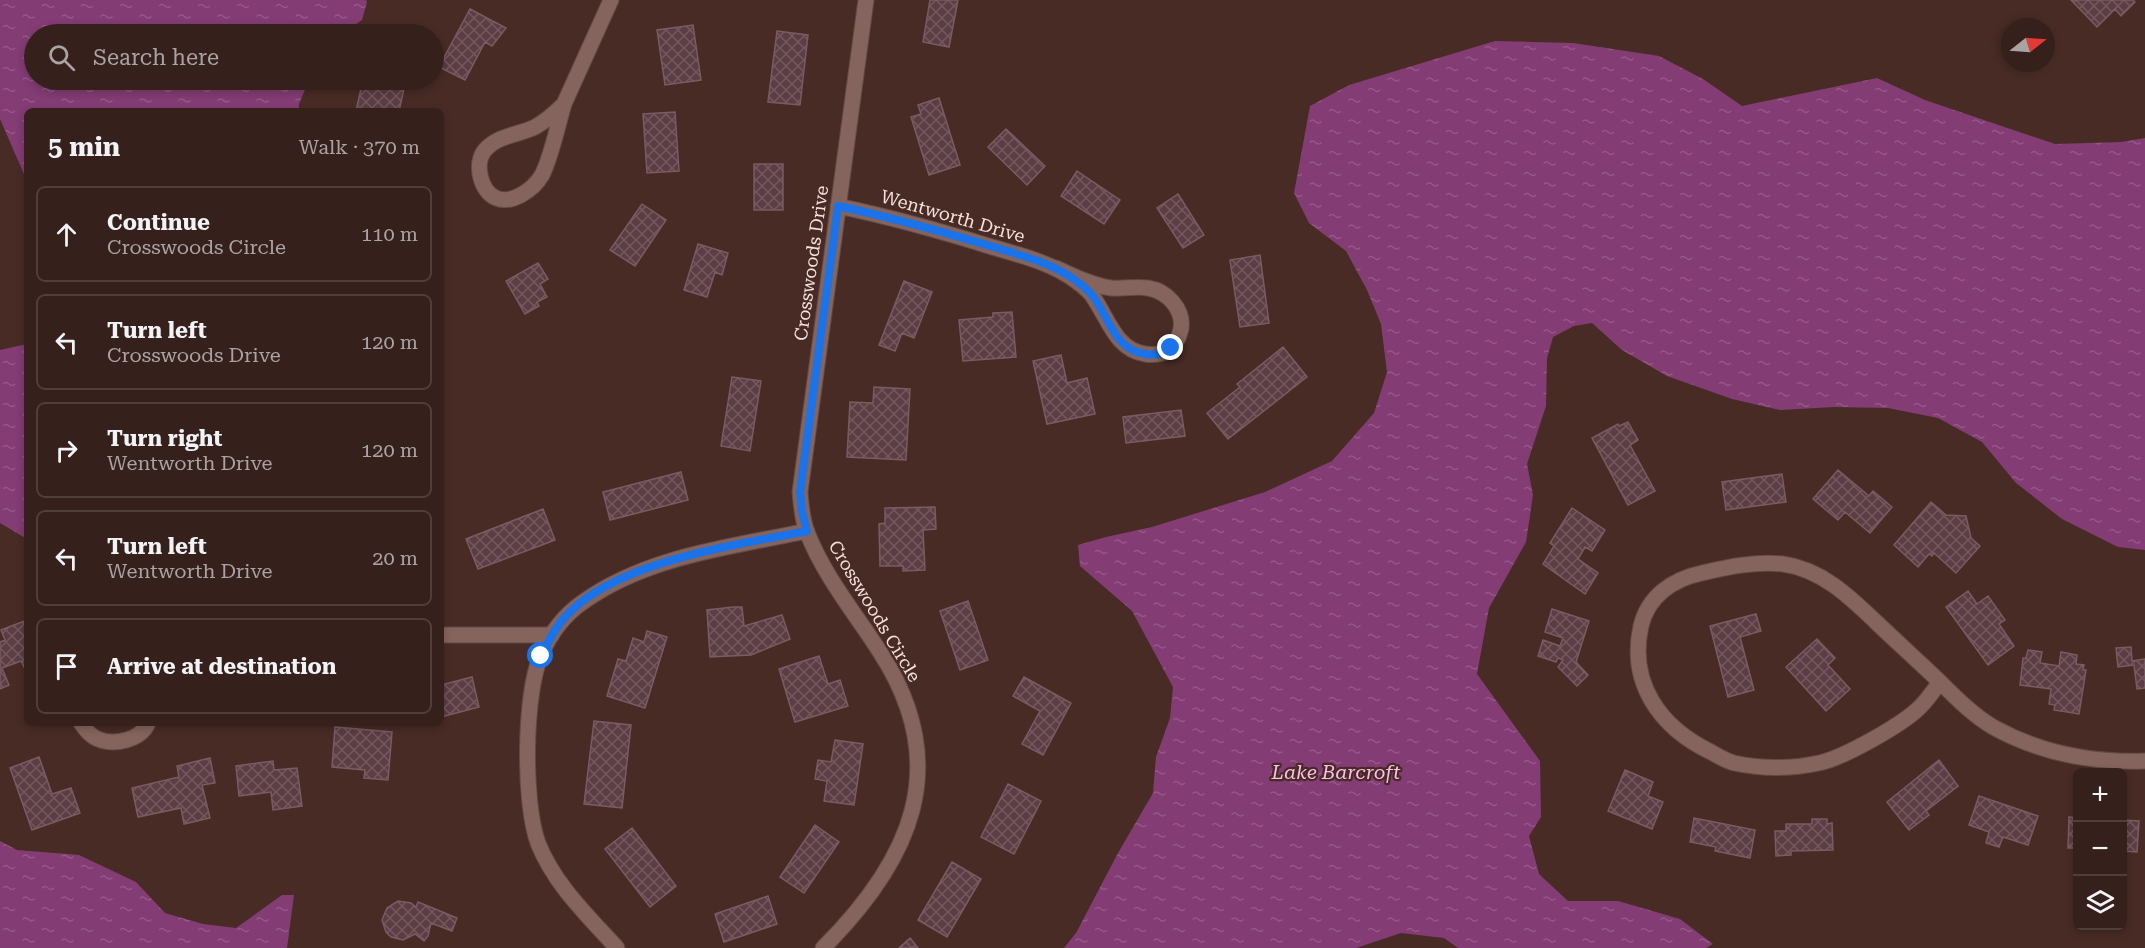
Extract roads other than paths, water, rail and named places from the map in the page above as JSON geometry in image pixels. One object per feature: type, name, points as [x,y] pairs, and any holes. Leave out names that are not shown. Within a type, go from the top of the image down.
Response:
[{"type":"street","points":[[564,104],[551,117],[534,128],[501,138],[486,149],[480,158],[479,171],[489,194],[497,199],[507,200],[522,195],[542,174],[564,104],[611,0]]},
{"type":"street","name":"Crosswoods Drive","points":[[807,531],[800,492],[866,0]]},
{"type":"street","name":"Wentworth Drive","points":[[838,206],[888,217],[973,241],[1056,268],[1083,281],[1111,288],[1153,289],[1167,296],[1178,308],[1182,325],[1180,338],[1165,352],[1151,355],[1137,353],[1120,342],[1094,297],[1056,268]]},
{"type":"street","name":"Crosswoods Circle","points":[[617,948],[566,891],[550,868],[538,843],[531,818],[528,786],[529,728],[534,679],[541,656],[552,635],[566,616],[582,602],[634,573],[674,560],[807,531],[833,583],[893,674],[908,707],[919,758],[912,811],[902,840],[888,868],[871,892],[823,948]]},
{"type":"street","points":[[1940,682],[1920,707],[1892,727],[1851,749],[1821,763],[1777,768],[1732,762],[1690,743],[1660,716],[1643,684],[1637,652],[1641,625],[1651,601],[1668,585],[1694,574],[1734,566],[1783,564],[1815,574],[1847,594],[1973,713],[1994,727],[2057,754],[2091,759],[2145,761]]},
{"type":"street","points":[[444,634],[552,635]]},
{"type":"street","points":[[83,726],[96,739],[120,742],[138,736],[146,726]]},
{"type":"water","points":[[0,0],[366,0],[367,2],[362,20],[356,24],[24,24],[24,90],[305,90],[299,108],[24,108],[24,174],[0,119]]},
{"type":"water","name":"Lake Barcroft","points":[[1495,41],[1573,43],[1659,56],[1703,79],[1742,106],[1877,78],[1925,100],[2055,144],[2121,142],[2145,138],[2145,550],[2118,547],[2062,519],[2016,483],[1982,442],[1938,418],[1888,408],[1834,407],[1780,410],[1732,399],[1667,376],[1622,350],[1592,323],[1574,326],[1553,337],[1547,358],[1546,406],[1527,464],[1533,495],[1526,542],[1489,608],[1477,674],[1540,761],[1541,817],[1529,836],[1539,874],[1568,901],[1618,901],[1680,919],[1713,944],[1706,948],[1458,948],[1444,938],[1401,933],[1356,948],[1064,948],[1076,933],[1153,793],[1156,757],[1170,718],[1173,687],[1132,611],[1080,566],[1078,545],[1152,527],[1265,492],[1332,461],[1374,413],[1387,372],[1381,324],[1367,290],[1346,251],[1309,223],[1294,193],[1310,106],[1349,85]]},
{"type":"water","points":[[24,345],[24,537],[0,523],[0,350]]},
{"type":"water","points":[[0,841],[17,850],[79,855],[136,882],[165,913],[203,924],[236,928],[282,895],[294,895],[287,948],[0,948]]}]
